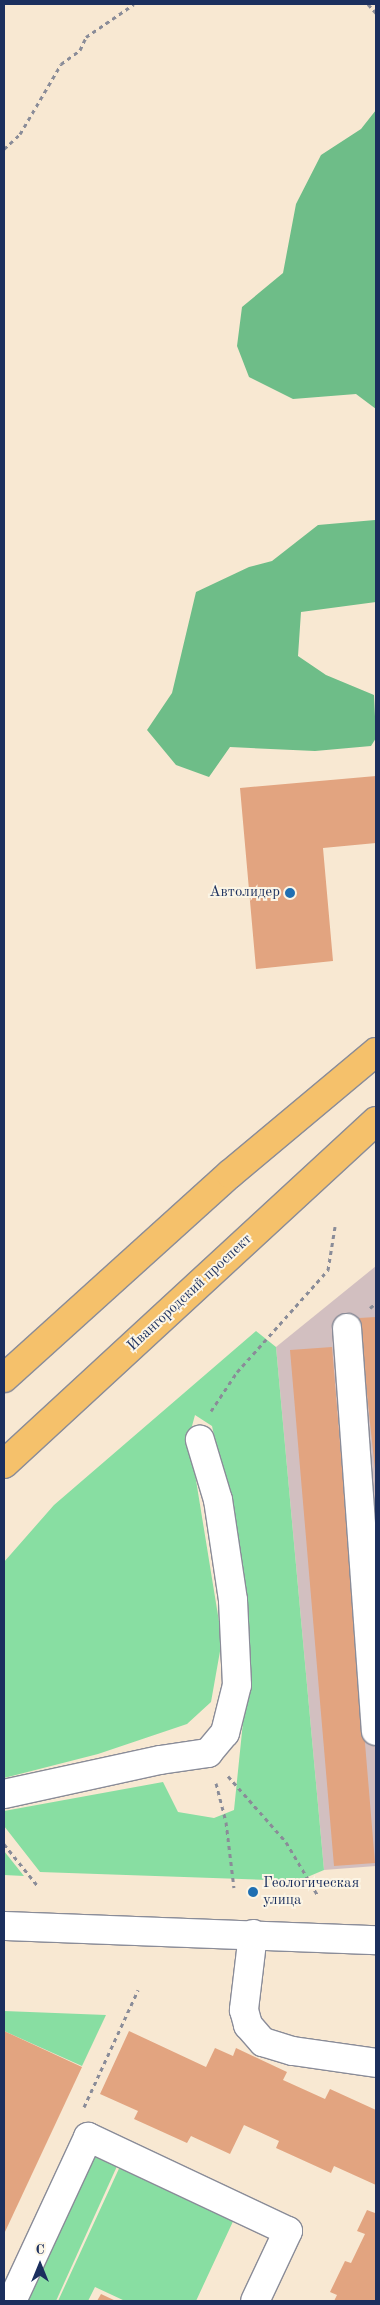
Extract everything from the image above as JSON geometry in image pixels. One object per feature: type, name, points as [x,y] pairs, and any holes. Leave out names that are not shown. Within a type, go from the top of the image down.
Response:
[{"type":"highway","points":[[4,1378],[230,1174],[376,1052]]},
{"type":"highway","name":"Ивангородский проспект","points":[[4,1464],[376,1121]]},
{"type":"street","points":[[347,1328],[376,1731]]},
{"type":"street","points":[[4,1794],[160,1760],[208,1753],[225,1733],[237,1685],[229,1571],[218,1500],[200,1440]]},
{"type":"street","points":[[4,1926],[376,1940]]},
{"type":"street","points":[[253,1934],[244,2010],[248,2025],[263,2042],[293,2051],[376,2063]]},
{"type":"street","points":[[12,2301],[88,2137],[288,2231],[255,2301]]},
{"type":"path","points":[[4,149],[20,134],[61,64],[80,50],[86,37],[134,4]]},
{"type":"path","points":[[368,4],[376,13]]},
{"type":"path","points":[[200,1440],[209,1413],[237,1372],[328,1270],[335,1227]]},
{"type":"path","points":[[208,1753],[226,1822],[234,1888]]},
{"type":"path","points":[[208,1753],[286,1842],[317,1894]]},
{"type":"path","points":[[4,1844],[37,1885]]},
{"type":"path","points":[[81,2112],[138,1990]]},
{"type":"shaded area","points":[[376,1266],[376,1866],[324,1870],[276,1347]]},
{"type":"green space","points":[[376,110],[376,409],[356,394],[293,399],[249,377],[237,346],[242,307],[283,273],[296,204],[321,155],[361,129]]},
{"type":"green space","points":[[375,520],[376,602],[301,612],[298,656],[326,675],[374,695],[376,738],[371,746],[315,751],[230,747],[209,777],[176,765],[147,730],[172,693],[196,592],[249,567],[272,561],[318,525]]},
{"type":"green space","points":[[256,1331],[276,1347],[324,1870],[298,1881],[40,1872],[4,1826],[4,1811],[163,1782],[178,1812],[214,1818],[234,1810],[247,1683],[223,1476],[212,1426],[195,1415],[189,1437],[222,1640],[211,1702],[187,1724],[98,1754],[4,1778],[4,1562],[54,1505]]},
{"type":"green space","points":[[4,1851],[24,1876],[4,1875]]},
{"type":"green space","points":[[4,2011],[106,2015],[82,2066],[4,2031]]},
{"type":"green space","points":[[87,2151],[118,2164],[56,2301],[21,2301]]},
{"type":"green space","points":[[122,2162],[236,2215],[196,2301],[125,2301],[95,2287],[88,2301],[58,2301]]},
{"type":"building","points":[[376,776],[376,843],[323,848],[333,961],[256,969],[240,788]]},
{"type":"building","points":[[376,1317],[376,1470],[375,1470],[359,1318]]},
{"type":"building","points":[[332,1347],[375,1863],[334,1866],[290,1350]]},
{"type":"building","points":[[4,2031],[82,2067],[4,2234]]},
{"type":"building","points":[[129,2031],[206,2067],[215,2048],[233,2056],[236,2048],[287,2072],[283,2080],[325,2099],[330,2089],[376,2110],[376,2185],[334,2166],[331,2173],[276,2148],[279,2141],[244,2125],[230,2154],[191,2136],[187,2143],[134,2119],[138,2111],[100,2094]]},
{"type":"building","points":[[367,2210],[375,2213],[376,2210],[376,2301],[334,2301],[337,2295],[330,2292],[345,2261],[351,2263],[365,2234],[357,2231]]},
{"type":"building","points":[[101,2294],[116,2301],[97,2301]]},
{"type":"place","name":"Автолидер","points":[[290,893]]},
{"type":"place","name":"Геологическая улица","points":[[253,1892]]}]
